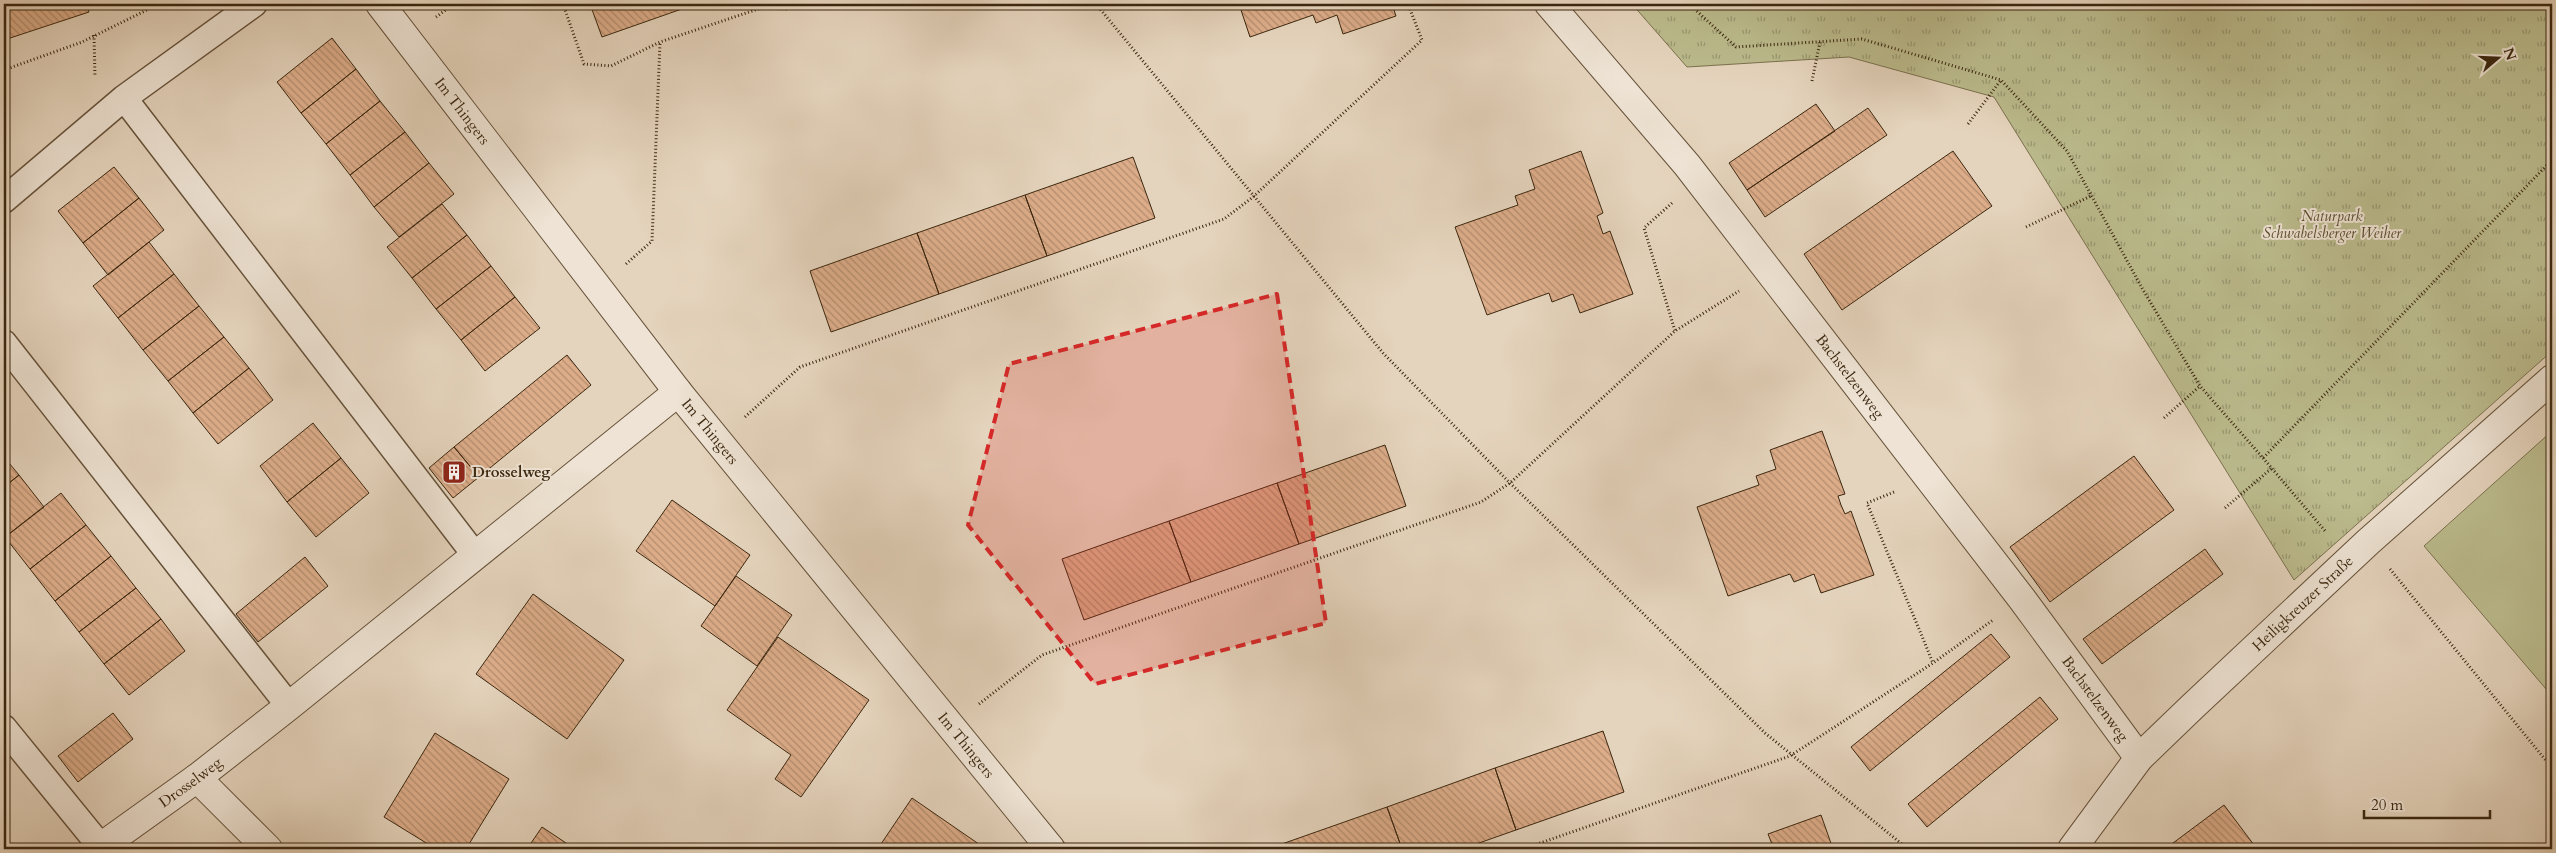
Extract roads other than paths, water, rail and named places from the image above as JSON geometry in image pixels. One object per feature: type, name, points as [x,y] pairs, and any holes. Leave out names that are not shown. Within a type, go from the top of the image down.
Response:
[{"type":"street","name":"Im Thingers","points":[[380,4],[678,392],[1052,849]]},
{"type":"street","name":"Bachstelzenweg","points":[[1549,4],[1698,180],[2022,599],[2139,758]]},
{"type":"street","name":"Heiligkreuzer Straße","points":[[2072,849],[2139,758],[2350,559],[2552,379]]},
{"type":"street","name":"Drosselweg","points":[[99,848],[197,778],[289,706],[678,392]]},
{"type":"street","points":[[197,778],[268,849]]},
{"type":"lane","points":[[4,200],[124,98],[254,4]]},
{"type":"lane","points":[[124,98],[475,555]]},
{"type":"lane","points":[[4,343],[289,706]]},
{"type":"lane","points":[[4,728],[99,848]]},
{"type":"place","name":"Drosselweg","points":[[454,472]]},
{"type":"park label","name":"Naturpark Schwabelsberger Weiher","points":[[2332,224]]}]
